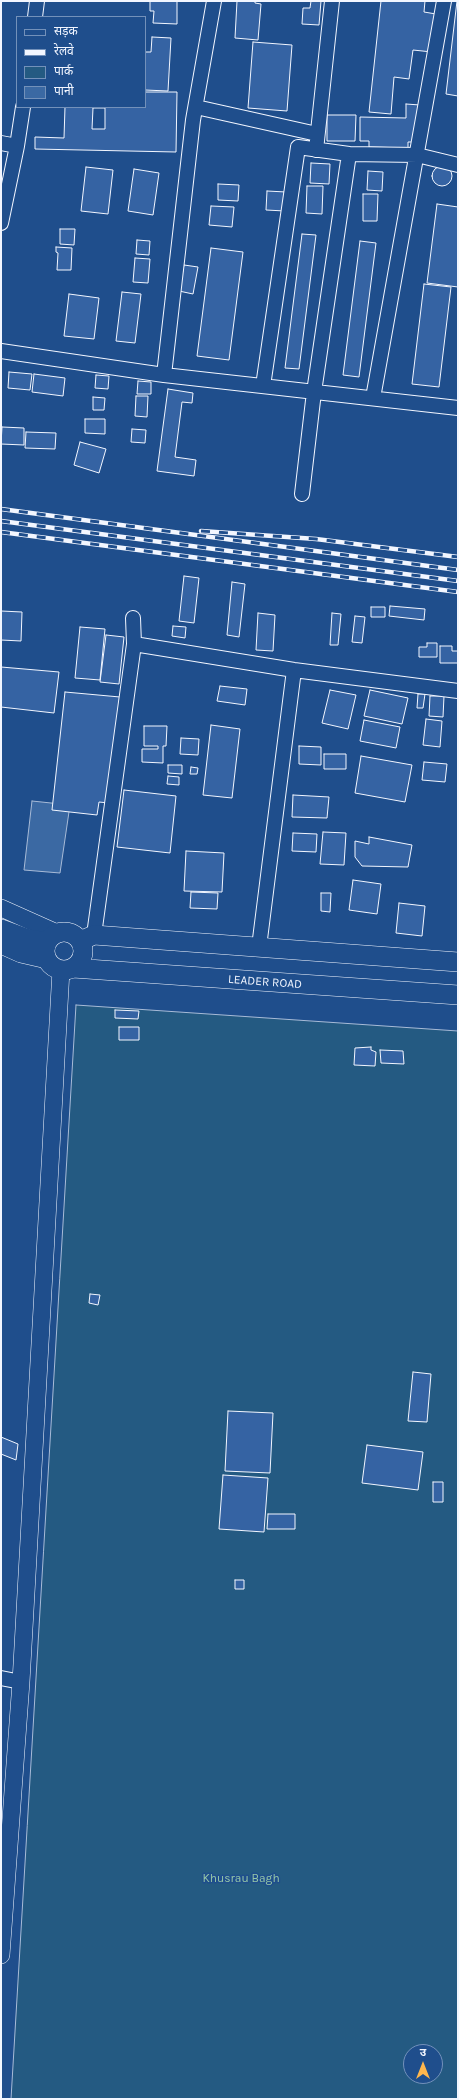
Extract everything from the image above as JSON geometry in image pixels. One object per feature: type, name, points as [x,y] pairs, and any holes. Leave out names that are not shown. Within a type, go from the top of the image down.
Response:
[{"type":"main road","points":[[1,929],[28,939],[78,964],[87,938]]},
{"type":"main road","points":[[57,954],[70,933],[87,938],[259,947],[458,962]]},
{"type":"main road","points":[[1,944],[21,953],[57,954]]},
{"type":"main road","name":"LEADER ROAD","points":[[57,954],[458,995]]},
{"type":"street","points":[[35,16],[37,1]]},
{"type":"street","points":[[164,375],[196,107],[214,1]]},
{"type":"street","points":[[316,150],[332,1]]},
{"type":"street","points":[[373,398],[444,1]]},
{"type":"street","points":[[196,107],[317,134]]},
{"type":"street","points":[[1,222],[17,146],[23,108]]},
{"type":"street","points":[[1,143],[17,146]]},
{"type":"street","points":[[263,386],[298,147],[349,154],[417,155],[458,165]]},
{"type":"street","points":[[302,494],[314,392],[349,154]]},
{"type":"street","points":[[1,351],[164,375],[458,408]]},
{"type":"street","points":[[87,938],[134,644],[132,618]]},
{"type":"street","points":[[134,644],[294,670],[458,691]]},
{"type":"street","points":[[259,947],[294,670]]},
{"type":"street","points":[[1,908],[57,954],[21,1682],[1,1955]]},
{"type":"street","points":[[1,953],[21,953]]},
{"type":"street","points":[[1,1678],[21,1682]]},
{"type":"green space","name":"Khusrau Bagh","points":[[76,1005],[458,1031],[458,2099],[11,2099]]},
{"type":"water","points":[[32,801],[70,805],[60,873],[24,870]]},
{"type":"building","points":[[150,1],[177,1],[177,24],[153,23],[154,11],[150,11]]},
{"type":"building","points":[[237,1],[255,1],[255,3],[261,4],[258,40],[235,38]]},
{"type":"building","points":[[311,1],[321,1],[319,25],[302,24],[303,8],[310,8]]},
{"type":"building","points":[[381,1],[425,1],[424,12],[436,14],[432,52],[413,50],[409,79],[394,77],[391,114],[369,112]]},
{"type":"building","points":[[458,1],[458,96],[446,94]]},
{"type":"building","points":[[152,37],[171,38],[168,91],[146,90],[146,52],[151,52]]},
{"type":"building","points":[[253,42],[292,45],[287,111],[248,108]]},
{"type":"building","points":[[146,92],[177,92],[176,152],[35,149],[35,137],[64,138],[65,108],[93,108],[92,129],[105,129],[105,108],[146,108]]},
{"type":"building","points":[[406,104],[420,105],[416,142],[408,142],[408,148],[369,147],[369,141],[360,141],[360,117],[406,118]]},
{"type":"building","points":[[327,115],[356,115],[355,141],[327,141]]},
{"type":"building","points":[[311,163],[330,164],[329,184],[310,183]]},
{"type":"building","points":[[438,166],[446,166],[452,172],[452,180],[446,186],[438,186],[432,180],[432,172]]},
{"type":"building","points":[[86,167],[113,170],[108,214],[81,211]]},
{"type":"building","points":[[134,169],[159,173],[153,215],[128,211]]},
{"type":"building","points":[[368,171],[383,172],[382,191],[367,190]]},
{"type":"building","points":[[218,184],[239,185],[238,201],[218,200]]},
{"type":"building","points":[[307,186],[323,186],[322,214],[306,213]]},
{"type":"building","points":[[267,191],[286,192],[285,211],[266,210]]},
{"type":"building","points":[[363,194],[378,194],[377,221],[363,221]]},
{"type":"building","points":[[437,204],[458,207],[458,287],[427,283]]},
{"type":"building","points":[[211,206],[234,207],[232,227],[209,225]]},
{"type":"building","points":[[60,229],[75,229],[74,245],[60,244]]},
{"type":"building","points":[[302,234],[316,235],[299,369],[285,368]]},
{"type":"building","points":[[137,240],[150,241],[149,255],[136,254]]},
{"type":"building","points":[[360,241],[376,243],[359,377],[343,375]]},
{"type":"building","points":[[56,247],[72,248],[71,270],[57,270],[58,253],[56,252]]},
{"type":"building","points":[[211,248],[243,252],[229,360],[197,356]]},
{"type":"building","points":[[135,258],[150,259],[148,283],[133,282]]},
{"type":"building","points":[[184,265],[198,267],[193,294],[179,291]]},
{"type":"building","points":[[424,284],[451,287],[439,387],[412,384]]},
{"type":"building","points":[[122,292],[141,294],[135,343],[116,341]]},
{"type":"building","points":[[69,294],[99,298],[94,339],[64,336]]},
{"type":"building","points":[[9,372],[32,374],[30,390],[8,388]]},
{"type":"building","points":[[34,374],[65,378],[63,396],[32,392]]},
{"type":"building","points":[[96,375],[109,376],[108,389],[95,388]]},
{"type":"building","points":[[138,381],[151,382],[151,394],[137,394]]},
{"type":"building","points":[[168,389],[193,393],[192,403],[182,402],[175,457],[196,460],[194,476],[157,471]]},
{"type":"building","points":[[136,396],[148,396],[147,417],[135,416]]},
{"type":"building","points":[[93,397],[105,398],[104,410],[93,410]]},
{"type":"building","points":[[85,419],[105,419],[105,434],[85,433]]},
{"type":"building","points":[[2,427],[24,428],[24,445],[1,444]]},
{"type":"building","points":[[132,429],[146,430],[145,443],[131,442]]},
{"type":"building","points":[[26,432],[56,433],[55,449],[25,448]]},
{"type":"building","points":[[80,442],[106,449],[99,473],[74,465]]},
{"type":"building","points":[[184,576],[199,578],[194,623],[179,621]]},
{"type":"building","points":[[232,582],[245,584],[239,637],[227,635]]},
{"type":"building","points":[[390,606],[425,609],[424,620],[389,616]]},
{"type":"building","points":[[371,607],[385,607],[385,617],[371,617]]},
{"type":"building","points":[[1,611],[22,612],[21,641],[1,640]]},
{"type":"building","points":[[258,613],[275,615],[273,651],[256,650]]},
{"type":"building","points":[[332,613],[341,614],[338,645],[330,645]]},
{"type":"building","points":[[355,616],[365,617],[362,643],[352,642]]},
{"type":"building","points":[[173,626],[186,627],[185,638],[172,636]]},
{"type":"building","points":[[80,627],[105,629],[100,680],[75,678]]},
{"type":"building","points":[[106,635],[124,637],[119,684],[100,682]]},
{"type":"building","points":[[427,643],[437,643],[437,657],[419,657],[419,647],[427,647]]},
{"type":"building","points":[[440,646],[452,646],[452,651],[458,651],[458,663],[440,663]]},
{"type":"building","points":[[1,667],[59,672],[54,713],[1,707]]},
{"type":"building","points":[[220,686],[247,689],[245,705],[217,701]]},
{"type":"building","points":[[330,690],[356,695],[348,729],[322,723]]},
{"type":"building","points":[[370,690],[408,698],[402,724],[364,716]]},
{"type":"building","points":[[65,692],[120,697],[109,803],[99,802],[97,815],[52,810]]},
{"type":"building","points":[[418,694],[425,694],[423,708],[417,708]]},
{"type":"building","points":[[430,696],[444,696],[443,717],[429,716]]},
{"type":"building","points":[[426,719],[442,721],[440,747],[423,745]]},
{"type":"building","points":[[364,720],[400,727],[396,748],[360,741]]},
{"type":"building","points":[[211,725],[240,729],[232,798],[203,795]]},
{"type":"building","points":[[144,726],[167,726],[166,746],[163,746],[163,763],[142,762],[142,749],[158,749],[158,746],[144,746]]},
{"type":"building","points":[[181,738],[199,739],[198,755],[180,754]]},
{"type":"building","points":[[299,746],[321,747],[321,765],[299,764]]},
{"type":"building","points":[[324,754],[346,754],[346,769],[324,769]]},
{"type":"building","points":[[361,756],[412,765],[405,802],[355,793]]},
{"type":"building","points":[[424,762],[447,764],[445,782],[422,780]]},
{"type":"building","points":[[168,765],[182,765],[182,774],[168,773]]},
{"type":"building","points":[[191,767],[198,768],[197,774],[190,774]]},
{"type":"building","points":[[168,776],[179,777],[179,785],[167,784]]},
{"type":"building","points":[[124,790],[176,796],[170,853],[117,847]]},
{"type":"building","points":[[293,795],[329,797],[327,818],[292,817]]},
{"type":"building","points":[[323,832],[346,833],[344,865],[320,864]]},
{"type":"building","points":[[293,833],[317,834],[316,852],[292,851]]},
{"type":"building","points":[[369,837],[412,845],[408,867],[362,866],[355,857],[355,841],[369,844]]},
{"type":"building","points":[[186,851],[224,853],[222,892],[184,891]]},
{"type":"building","points":[[353,880],[381,884],[377,914],[349,910]]},
{"type":"building","points":[[191,892],[218,893],[217,909],[190,908]]},
{"type":"building","points":[[321,893],[331,893],[330,912],[321,911]]},
{"type":"building","points":[[399,903],[425,906],[422,936],[396,933]]},
{"type":"building","points":[[115,1010],[139,1011],[138,1019],[115,1018]]},
{"type":"building","points":[[119,1027],[139,1027],[139,1040],[119,1040]]},
{"type":"building","points":[[371,1047],[371,1050],[376,1052],[375,1066],[354,1065],[355,1048]]},
{"type":"building","points":[[380,1050],[403,1051],[404,1064],[381,1063]]},
{"type":"building","points":[[90,1294],[100,1295],[98,1305],[89,1303]]},
{"type":"building","points":[[413,1372],[431,1374],[427,1422],[408,1421]]},
{"type":"building","points":[[228,1411],[273,1413],[270,1473],[225,1471]]},
{"type":"building","points":[[1,1437],[18,1444],[16,1460],[1,1454]]},
{"type":"building","points":[[367,1445],[423,1452],[418,1490],[362,1483]]},
{"type":"building","points":[[223,1475],[268,1478],[264,1532],[219,1529]]},
{"type":"building","points":[[433,1482],[443,1482],[443,1502],[433,1502]]},
{"type":"building","points":[[268,1514],[295,1514],[295,1529],[267,1529]]},
{"type":"building","points":[[235,1580],[244,1580],[244,1589],[235,1589]]},
{"type":"railway","points":[[1,509],[458,570]]},
{"type":"railway","points":[[1,521],[458,581]]},
{"type":"railway","points":[[201,531],[316,539],[458,557]]},
{"type":"railway","points":[[1,532],[458,592]]}]
